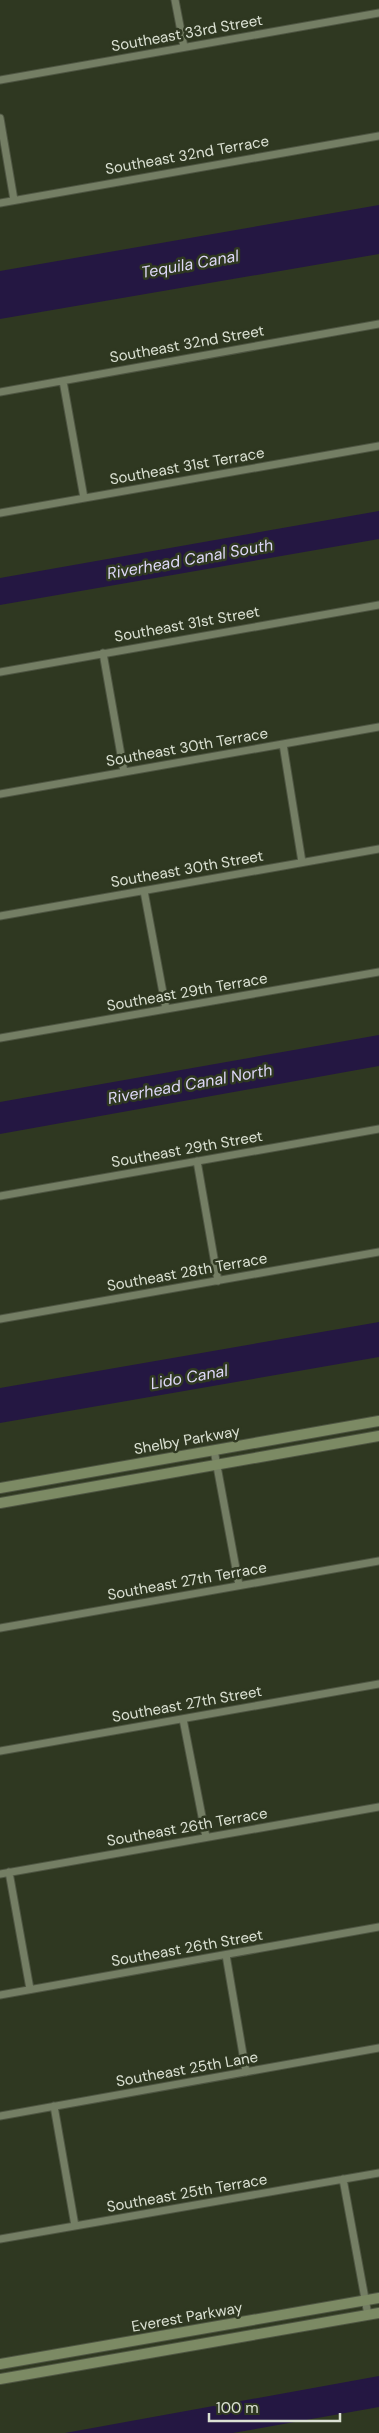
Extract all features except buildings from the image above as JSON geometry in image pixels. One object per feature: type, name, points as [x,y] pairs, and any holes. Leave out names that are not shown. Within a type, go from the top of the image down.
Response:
[{"type":"street","points":[[175,0],[184,47]]},
{"type":"street","name":"Southeast 33rd Street","points":[[0,80],[379,13]]},
{"type":"street","points":[[0,118],[14,200]]},
{"type":"street","name":"Southeast 32nd Terrace","points":[[0,203],[379,136]]},
{"type":"street","name":"Southeast 32nd Street","points":[[0,392],[379,324]]},
{"type":"street","points":[[63,381],[84,498]]},
{"type":"street","name":"Southeast 31st Terrace","points":[[0,513],[379,446]]},
{"type":"street","name":"Southeast 31st Street","points":[[0,672],[379,604]]},
{"type":"street","points":[[103,653],[124,772]]},
{"type":"street","name":"Southeast 30th Terrace","points":[[0,794],[379,727]]},
{"type":"street","points":[[283,744],[302,862]]},
{"type":"street","name":"Southeast 30th Street","points":[[0,916],[379,849]]},
{"type":"street","points":[[144,891],[166,1009]]},
{"type":"street","name":"Southeast 29th Terrace","points":[[0,1038],[379,972]]},
{"type":"street","name":"Southeast 29th Street","points":[[0,1196],[379,1129]]},
{"type":"street","points":[[197,1161],[218,1281]]},
{"type":"street","name":"Southeast 28th Terrace","points":[[0,1319],[379,1252]]},
{"type":"street","name":"Shelby Parkway","points":[[0,1488],[379,1421]]},
{"type":"street","name":"Shelby Parkway","points":[[0,1503],[379,1436]]},
{"type":"street","points":[[214,1450],[239,1585]]},
{"type":"street","name":"Southeast 27th Terrace","points":[[0,1628],[379,1561]]},
{"type":"street","name":"Southeast 27th Street","points":[[0,1751],[379,1684]]},
{"type":"street","points":[[183,1719],[206,1838]]},
{"type":"street","name":"Southeast 26th Terrace","points":[[0,1874],[379,1807]]},
{"type":"street","points":[[9,1872],[30,1990]]},
{"type":"street","name":"Southeast 26th Street","points":[[0,1995],[379,1927]]},
{"type":"street","points":[[226,1955],[246,2072]]},
{"type":"street","name":"Southeast 25th Lane","points":[[0,2116],[379,2048]]},
{"type":"street","points":[[54,2106],[74,2226]]},
{"type":"street","name":"Southeast 25th Terrace","points":[[0,2240],[379,2173]]},
{"type":"street","points":[[343,2180],[368,2315]]},
{"type":"street","name":"Everest Parkway","points":[[0,2364],[379,2298]]},
{"type":"street","name":"Everest Parkway","points":[[0,2379],[379,2313]]},
{"type":"water","name":"Tequila Canal","points":[[379,205],[379,254],[0,319],[0,271]]},
{"type":"water","name":"Riverhead Canal South","points":[[379,511],[379,539],[0,605],[0,578]]},
{"type":"water","name":"Riverhead Canal North","points":[[379,1035],[379,1066],[0,1134],[0,1102]]},
{"type":"water","name":"Lido Canal","points":[[379,1322],[379,1357],[0,1423],[0,1388]]},
{"type":"water","points":[[379,2376],[379,2407],[233,2433],[65,2433]]}]
